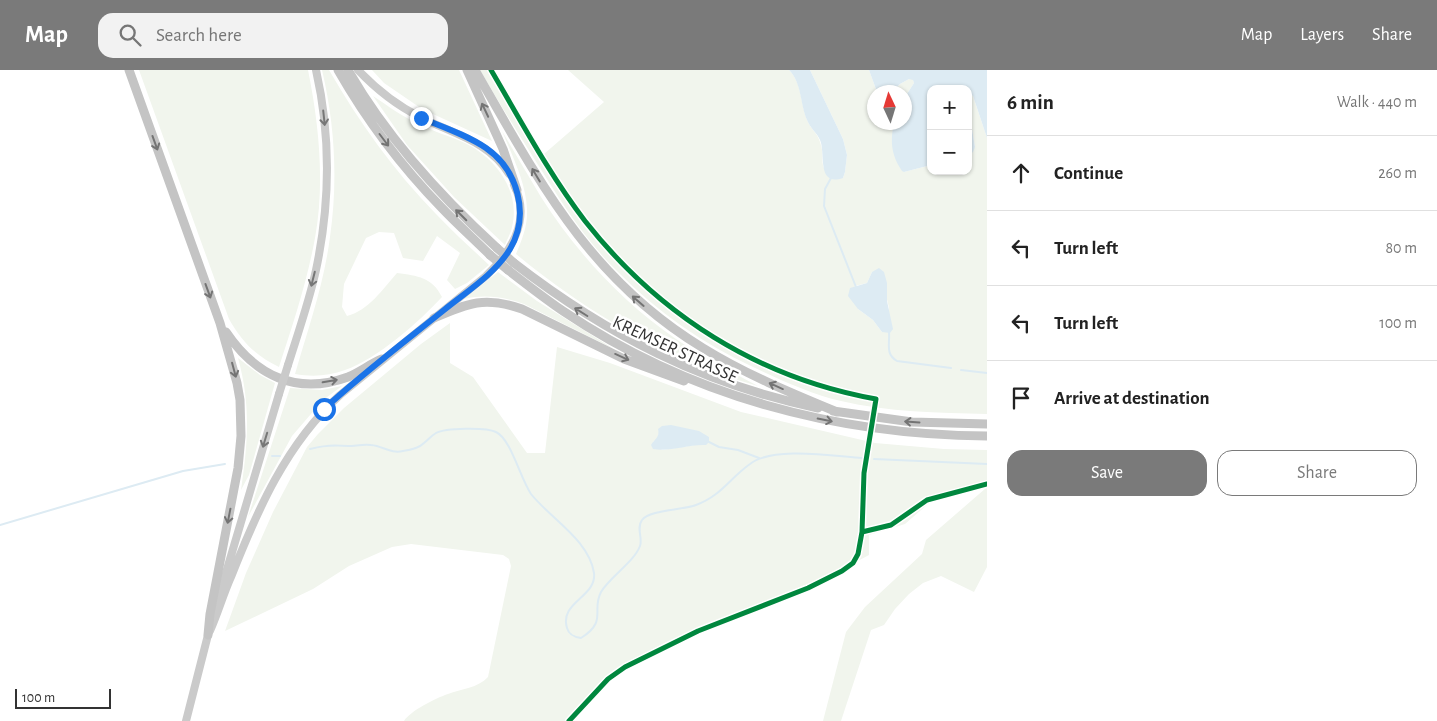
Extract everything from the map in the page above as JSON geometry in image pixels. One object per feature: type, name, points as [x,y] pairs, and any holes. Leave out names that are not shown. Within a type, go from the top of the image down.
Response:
[{"type":"highway","name":"KREMSER STRASSE","points":[[338,70],[357,102],[394,152],[440,207],[490,255],[634,342],[707,375],[761,394],[837,412],[868,417],[947,424],[987,424]]},
{"type":"highway","name":"KREMSER STRASSE","points":[[348,70],[381,122],[419,170],[463,218],[497,248],[511,267],[564,312],[619,344],[672,370],[744,399],[805,416],[877,429],[912,433],[987,436]]},
{"type":"highway","points":[[467,70],[503,149],[517,190]]},
{"type":"highway","points":[[475,70],[542,186],[563,216],[592,254],[634,297],[678,332],[729,364],[837,412]]},
{"type":"highway","points":[[129,71],[220,323],[240,400],[241,436],[235,485],[210,614],[208,635]]},
{"type":"highway","points":[[434,318],[463,305],[498,302],[522,309],[624,359],[731,397],[744,399]]},
{"type":"highway","points":[[220,323],[235,345],[252,363],[271,375],[295,383],[314,384],[337,380],[361,371],[382,359]]},
{"type":"main road","points":[[186,721],[223,578],[314,279],[325,220],[327,167],[323,111],[316,70]]},
{"type":"main road","points":[[208,635],[252,525],[287,458],[310,425],[324,409],[382,359],[486,276],[510,249],[520,219],[517,190],[504,166],[487,149],[404,108],[386,97],[358,70]]},
{"type":"shaded area","points":[[139,70],[308,70],[318,132],[320,196],[318,217],[304,287],[279,367],[263,358],[250,347],[239,335],[229,319]]},
{"type":"shaded area","points":[[322,70],[329,70],[365,127],[406,181],[442,221],[489,265],[467,283],[455,289],[447,280],[460,253],[437,236],[423,261],[403,258],[394,233],[379,232],[366,238],[344,284],[342,307],[347,316],[369,304],[397,273],[429,281],[442,297],[397,339],[357,365],[327,375],[308,375],[295,374],[324,272],[334,195],[334,153],[330,111]]},
{"type":"shaded area","points":[[372,70],[459,70],[492,141],[422,109],[384,83]]},
{"type":"shaded area","points":[[480,70],[494,70],[544,154],[604,102],[568,70],[789,70],[797,82],[809,125],[818,136],[822,148],[824,169],[831,178],[843,178],[847,155],[843,139],[810,70],[869,70],[874,85],[867,85],[867,130],[893,130],[904,172],[927,166],[927,175],[972,175],[972,151],[975,147],[972,129],[973,96],[987,138],[987,414],[895,410],[859,405],[830,398],[763,372],[716,348],[648,300],[594,246],[573,219]],"holes":[[[872,272],[887,283],[886,295],[889,308],[882,332],[873,320],[858,309],[855,286],[867,283]]]},
{"type":"shaded area","points":[[789,70],[810,70],[843,139],[847,155],[843,178],[829,178],[825,173],[820,140],[807,120],[799,87]]},
{"type":"shaded area","points":[[869,70],[987,70],[987,138],[972,95],[972,85],[927,85],[927,166],[904,172],[898,165],[894,154],[893,130],[912,130],[913,80],[909,79],[899,85],[874,85]]},
{"type":"shaded area","points":[[909,79],[913,79],[914,83],[912,86],[900,84]]},
{"type":"shaded area","points":[[373,96],[413,121],[476,149],[496,167],[504,178],[513,201],[512,227],[505,245],[454,197],[407,145]]},
{"type":"shaded area","points":[[972,129],[975,147],[972,153]]},
{"type":"shaded area","points":[[502,131],[541,197],[569,237],[601,275],[656,325],[706,358],[758,386],[692,363],[630,332],[571,296],[516,254],[526,227],[526,199],[518,169]]},
{"type":"shaded area","points":[[879,268],[884,272],[887,283],[887,301],[893,329],[890,333],[882,332],[873,320],[858,309],[848,296],[850,288],[867,283],[872,272]]},
{"type":"shaded area","points":[[498,272],[537,301],[614,349],[524,304],[494,297],[464,299]]},
{"type":"shaded area","points":[[450,323],[450,363],[473,377],[527,453],[545,453],[557,347],[610,363],[741,412],[875,443],[944,449],[987,450],[987,567],[974,592],[941,576],[923,583],[895,609],[884,625],[871,630],[841,721],[823,721],[846,632],[865,607],[922,554],[926,540],[986,488],[984,483],[943,495],[928,504],[905,524],[869,535],[869,555],[856,562],[852,562],[797,591],[689,632],[623,666],[607,678],[565,721],[404,721],[417,709],[430,702],[474,686],[488,677],[511,566],[509,559],[503,555],[411,544],[392,547],[349,566],[313,589],[225,631],[246,573],[273,512],[307,447],[344,408],[421,344]],"holes":[[[659,433],[706,445],[662,450],[653,442],[657,439]]]},
{"type":"shaded area","points":[[238,358],[260,375],[275,383],[249,475],[241,490],[247,440],[247,408]]},
{"type":"shaded area","points":[[342,386],[323,400],[292,436],[248,517],[290,388],[322,390]]},
{"type":"shaded area","points":[[671,425],[699,431],[709,437],[709,442],[706,445],[666,450],[653,449],[651,445],[658,436],[658,429],[662,426]]},
{"type":"waterway","points":[[831,178],[825,189],[824,206],[856,287]]},
{"type":"waterway","points":[[889,332],[889,352],[897,361],[951,368]]},
{"type":"waterway","points":[[961,370],[987,373]]},
{"type":"waterway","points":[[310,449],[329,446],[368,445],[399,452],[422,445],[434,434],[441,431],[475,429],[496,432],[511,450],[531,494],[577,540],[591,561],[594,573],[590,588],[568,612],[566,619],[570,634],[581,638],[589,632],[597,621],[597,605],[601,592],[637,552],[641,543],[640,523],[646,517],[659,512],[690,507],[705,501],[719,492],[743,469],[760,458],[788,454],[820,454],[862,458]]},
{"type":"waterway","points":[[709,442],[719,447],[738,450],[759,458]]},
{"type":"waterway","points":[[272,456],[280,456]]},
{"type":"waterway","points":[[874,459],[987,464]]},
{"type":"waterway","points":[[0,525],[183,471],[225,464]]},
{"type":"cycle path","points":[[491,70],[559,185],[585,221],[614,255],[645,286],[678,313],[714,337],[752,358],[791,376],[833,389],[876,399],[864,473],[862,532],[858,554],[853,563],[842,571],[808,588],[698,631],[625,667],[608,679],[569,721]]},
{"type":"cycle path","points":[[862,532],[891,525],[927,500],[987,484]]},
{"type":"route","points":[[324,409],[382,359],[486,276],[510,249],[518,229],[520,210],[517,190],[510,175],[498,158],[474,141],[421,118]]}]
